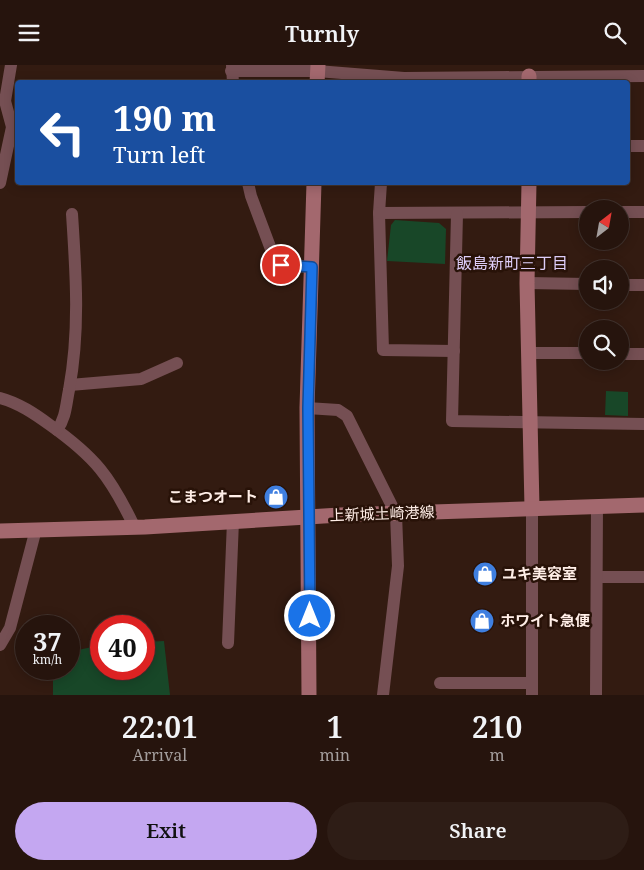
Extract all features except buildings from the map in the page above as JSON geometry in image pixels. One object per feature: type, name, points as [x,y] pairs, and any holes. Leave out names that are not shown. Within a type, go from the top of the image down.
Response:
[{"type":"street","points":[[0,183],[12,127],[5,101],[11,65]]},
{"type":"street","points":[[232,73],[317,73],[404,77],[529,79],[644,76]]},
{"type":"street","points":[[630,146],[644,146]]},
{"type":"street","points":[[248,185],[250,196],[275,260],[281,265],[312,267]]},
{"type":"street","points":[[309,695],[310,517],[308,408],[314,185]]},
{"type":"street","points":[[381,185],[383,350],[454,351]]},
{"type":"street","points":[[440,683],[532,689],[532,424],[528,283],[529,185]]},
{"type":"street","points":[[380,213],[579,212]]},
{"type":"street","points":[[629,212],[644,212]]},
{"type":"street","points":[[57,430],[64,421],[75,359],[78,294],[72,214]]},
{"type":"street","points":[[457,214],[452,421],[532,424],[644,424]]},
{"type":"street","points":[[528,283],[579,284]]},
{"type":"street","points":[[629,285],[644,285]]},
{"type":"street","points":[[529,353],[579,353]]},
{"type":"street","points":[[629,354],[644,354]]},
{"type":"street","points":[[70,385],[141,379],[177,363]]},
{"type":"street","points":[[0,398],[30,411],[81,447],[102,469],[119,494],[134,526]]},
{"type":"street","points":[[308,408],[338,410],[347,416],[396,514],[398,566],[383,695]]},
{"type":"street","name":"上新城土崎港線","points":[[0,531],[532,508],[644,505]]},
{"type":"street","points":[[596,695],[597,507]]},
{"type":"street","points":[[228,643],[233,521]]},
{"type":"street","points":[[0,645],[10,627],[36,529]]},
{"type":"street","points":[[598,577],[644,577]]},
{"type":"green space","points":[[395,220],[439,223],[446,229],[445,264],[387,261],[391,225]]},
{"type":"green space","points":[[606,391],[628,392],[628,416],[605,415]]},
{"type":"green space","points":[[155,641],[164,641],[170,695],[53,695],[53,680],[80,680],[80,650],[90,647],[90,680],[155,680]]},
{"type":"place","name":"こまつオート","points":[[276,497]]},
{"type":"place","name":"ユキ美容室","points":[[485,574]]},
{"type":"place","name":"ホワイト急便","points":[[482,621]]},
{"type":"district","name":"飯島新町三丁目","points":[[512,263]]},
{"type":"route","points":[[281,265],[312,267],[308,408],[310,616]]}]
